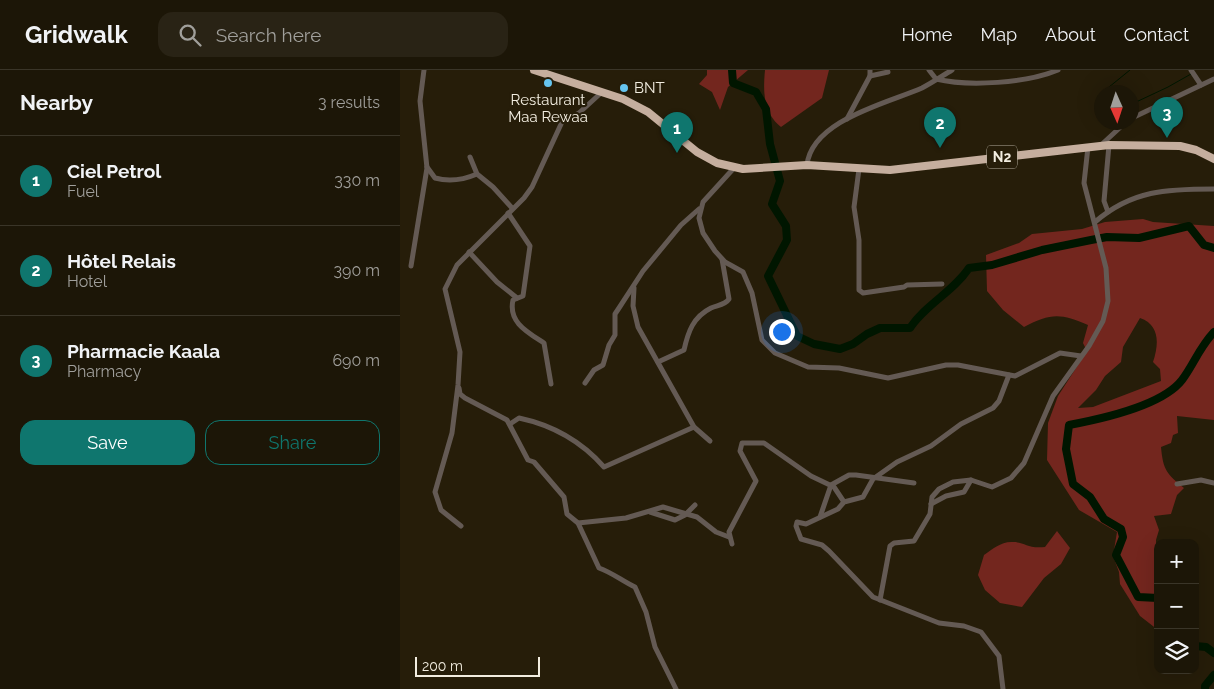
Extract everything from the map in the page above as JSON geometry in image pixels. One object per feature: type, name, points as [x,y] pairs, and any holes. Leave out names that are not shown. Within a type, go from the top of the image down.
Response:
[{"type":"highway","name":"N2","points":[[534,70],[602,92],[637,106],[697,152],[734,168],[756,170],[787,165],[807,165],[858,169],[899,169],[1110,145],[1180,146],[1196,150],[1214,159]]},
{"type":"street","points":[[411,266],[426,167],[420,101],[424,70]]},
{"type":"street","points":[[929,70],[936,79],[964,83],[1046,75],[1058,70]]},
{"type":"street","points":[[807,165],[810,151],[827,132],[847,119],[952,70]]},
{"type":"street","points":[[1191,70],[1201,85]]},
{"type":"street","points":[[847,119],[870,73],[888,72]]},
{"type":"street","points":[[1139,115],[1214,79]]},
{"type":"street","points":[[461,526],[441,510],[435,492],[452,433],[460,352],[445,289],[457,264],[532,187],[562,122],[579,114],[602,92]]},
{"type":"street","points":[[1100,146],[1117,130]]},
{"type":"street","points":[[1108,212],[1104,201],[1110,145]]},
{"type":"street","points":[[880,600],[890,546],[894,543],[914,541],[930,514],[932,497],[939,489],[953,482],[971,480],[989,487],[999,485],[1011,478],[1024,462],[1053,396],[1103,321],[1108,301],[1106,268],[1096,222],[1084,184],[1088,147]]},
{"type":"street","points":[[470,157],[477,174],[493,187],[510,210],[530,246],[523,296],[513,300],[511,309],[513,317],[522,328],[544,343],[551,384]]},
{"type":"street","points":[[426,167],[435,178],[441,180],[467,179],[477,174]]},
{"type":"street","points":[[585,383],[594,370],[603,365],[609,345],[615,335],[615,314],[634,288],[643,271],[680,225],[700,210],[714,188],[734,168]]},
{"type":"street","points":[[858,169],[854,207],[858,240],[860,290],[864,293],[907,285],[942,284]]},
{"type":"street","points":[[1096,222],[1108,212],[1135,198],[1160,191],[1214,189]]},
{"type":"street","points":[[700,210],[703,233],[722,259],[743,272],[752,292],[762,340],[770,350],[808,367],[839,368],[888,378],[946,365],[958,365],[1015,376],[1060,353],[1080,356]]},
{"type":"street","points":[[469,252],[497,282],[517,298]]},
{"type":"street","points":[[658,362],[684,350],[694,322],[710,309],[727,302],[729,299],[722,259]]},
{"type":"street","points":[[634,288],[633,306],[638,327],[694,427],[710,441]]},
{"type":"street","points":[[1003,689],[999,656],[981,632],[964,626],[939,623],[873,597],[829,551],[822,545],[802,539],[796,529],[797,522],[806,524],[838,509],[844,502],[862,496],[872,479],[903,458],[930,446],[962,424],[993,408],[1002,395],[1009,375]]},
{"type":"street","points":[[458,386],[460,394],[465,398],[507,420],[528,460],[534,462],[564,497],[567,514],[578,523],[599,568],[614,574],[618,580],[635,587],[646,612],[655,647],[676,689]]},
{"type":"street","points":[[510,424],[519,418],[546,426],[585,447],[604,467],[694,427]]},
{"type":"street","points":[[732,544],[729,532],[756,481],[740,451],[742,443],[764,443],[811,476],[831,485],[844,502]]},
{"type":"street","points":[[820,517],[831,485],[849,475],[914,483]]},
{"type":"street","points":[[931,504],[946,496],[964,492],[971,480]]},
{"type":"street","points":[[1177,484],[1201,480],[1214,483]]},
{"type":"street","points":[[649,511],[671,520],[687,513],[695,505]]},
{"type":"street","points":[[578,523],[616,520],[663,507],[697,517],[716,532],[729,537]]},
{"type":"shaded area","points":[[707,70],[748,70],[728,87],[720,110],[712,92],[699,84],[707,75]]},
{"type":"shaded area","points":[[765,70],[829,70],[822,98],[781,127],[771,115],[764,94]]},
{"type":"shaded area","points":[[1143,219],[1153,222],[1214,226],[1214,420],[1177,416],[1178,433],[1173,435],[1171,443],[1161,447],[1167,471],[1184,488],[1177,495],[1171,514],[1154,516],[1159,530],[1156,539],[1154,539],[1154,627],[1140,616],[1120,584],[1119,572],[1113,556],[1117,532],[1079,510],[1047,460],[1048,423],[1058,396],[1087,351],[1083,343],[1088,325],[1070,318],[1056,316],[1041,319],[1024,327],[1003,310],[987,291],[986,255],[1019,243],[1032,234],[1082,229],[1105,222]],"holes":[[[1140,318],[1151,325],[1157,342],[1153,362],[1160,369],[1161,381],[1093,407],[1078,408],[1096,390],[1105,376],[1121,362],[1123,347]]]},
{"type":"shaded area","points":[[1057,531],[1070,548],[1061,564],[1044,578],[1022,607],[1000,603],[985,590],[978,575],[984,555],[997,546],[1009,542],[1017,542],[1034,547],[1045,547]]},
{"type":"waterway","points":[[732,70],[733,83],[756,92],[766,109],[770,144],[780,181],[772,204],[786,226],[787,240],[768,276],[797,336],[814,344],[840,349],[853,344],[880,328],[910,328],[969,268],[992,265],[1042,250],[1107,237],[1139,238],[1189,226],[1204,245],[1214,248]]},
{"type":"waterway","points":[[1112,85],[1130,70]]},
{"type":"waterway","points":[[1139,101],[1191,74]]},
{"type":"waterway","points":[[1154,598],[1138,597],[1116,555],[1123,537],[1121,529],[1104,519],[1090,497],[1073,484],[1066,449],[1069,425],[1130,410],[1146,404],[1173,389],[1182,380],[1204,344],[1214,332]]},
{"type":"waterway","points":[[1199,646],[1206,647],[1214,653]]},
{"type":"waterway","points":[[1205,689],[1205,686],[1214,675]]},
{"type":"place","name":"Restaurant Maa Rewaa","points":[[548,83]]},
{"type":"place","name":"BNT","points":[[624,88]]},
{"type":"place","name":"Pharmacie Kaala","points":[[1167,138]]},
{"type":"place","name":"Hôtel Relais","points":[[940,148]]},
{"type":"place","name":"Ciel Petrol","points":[[677,153]]}]
